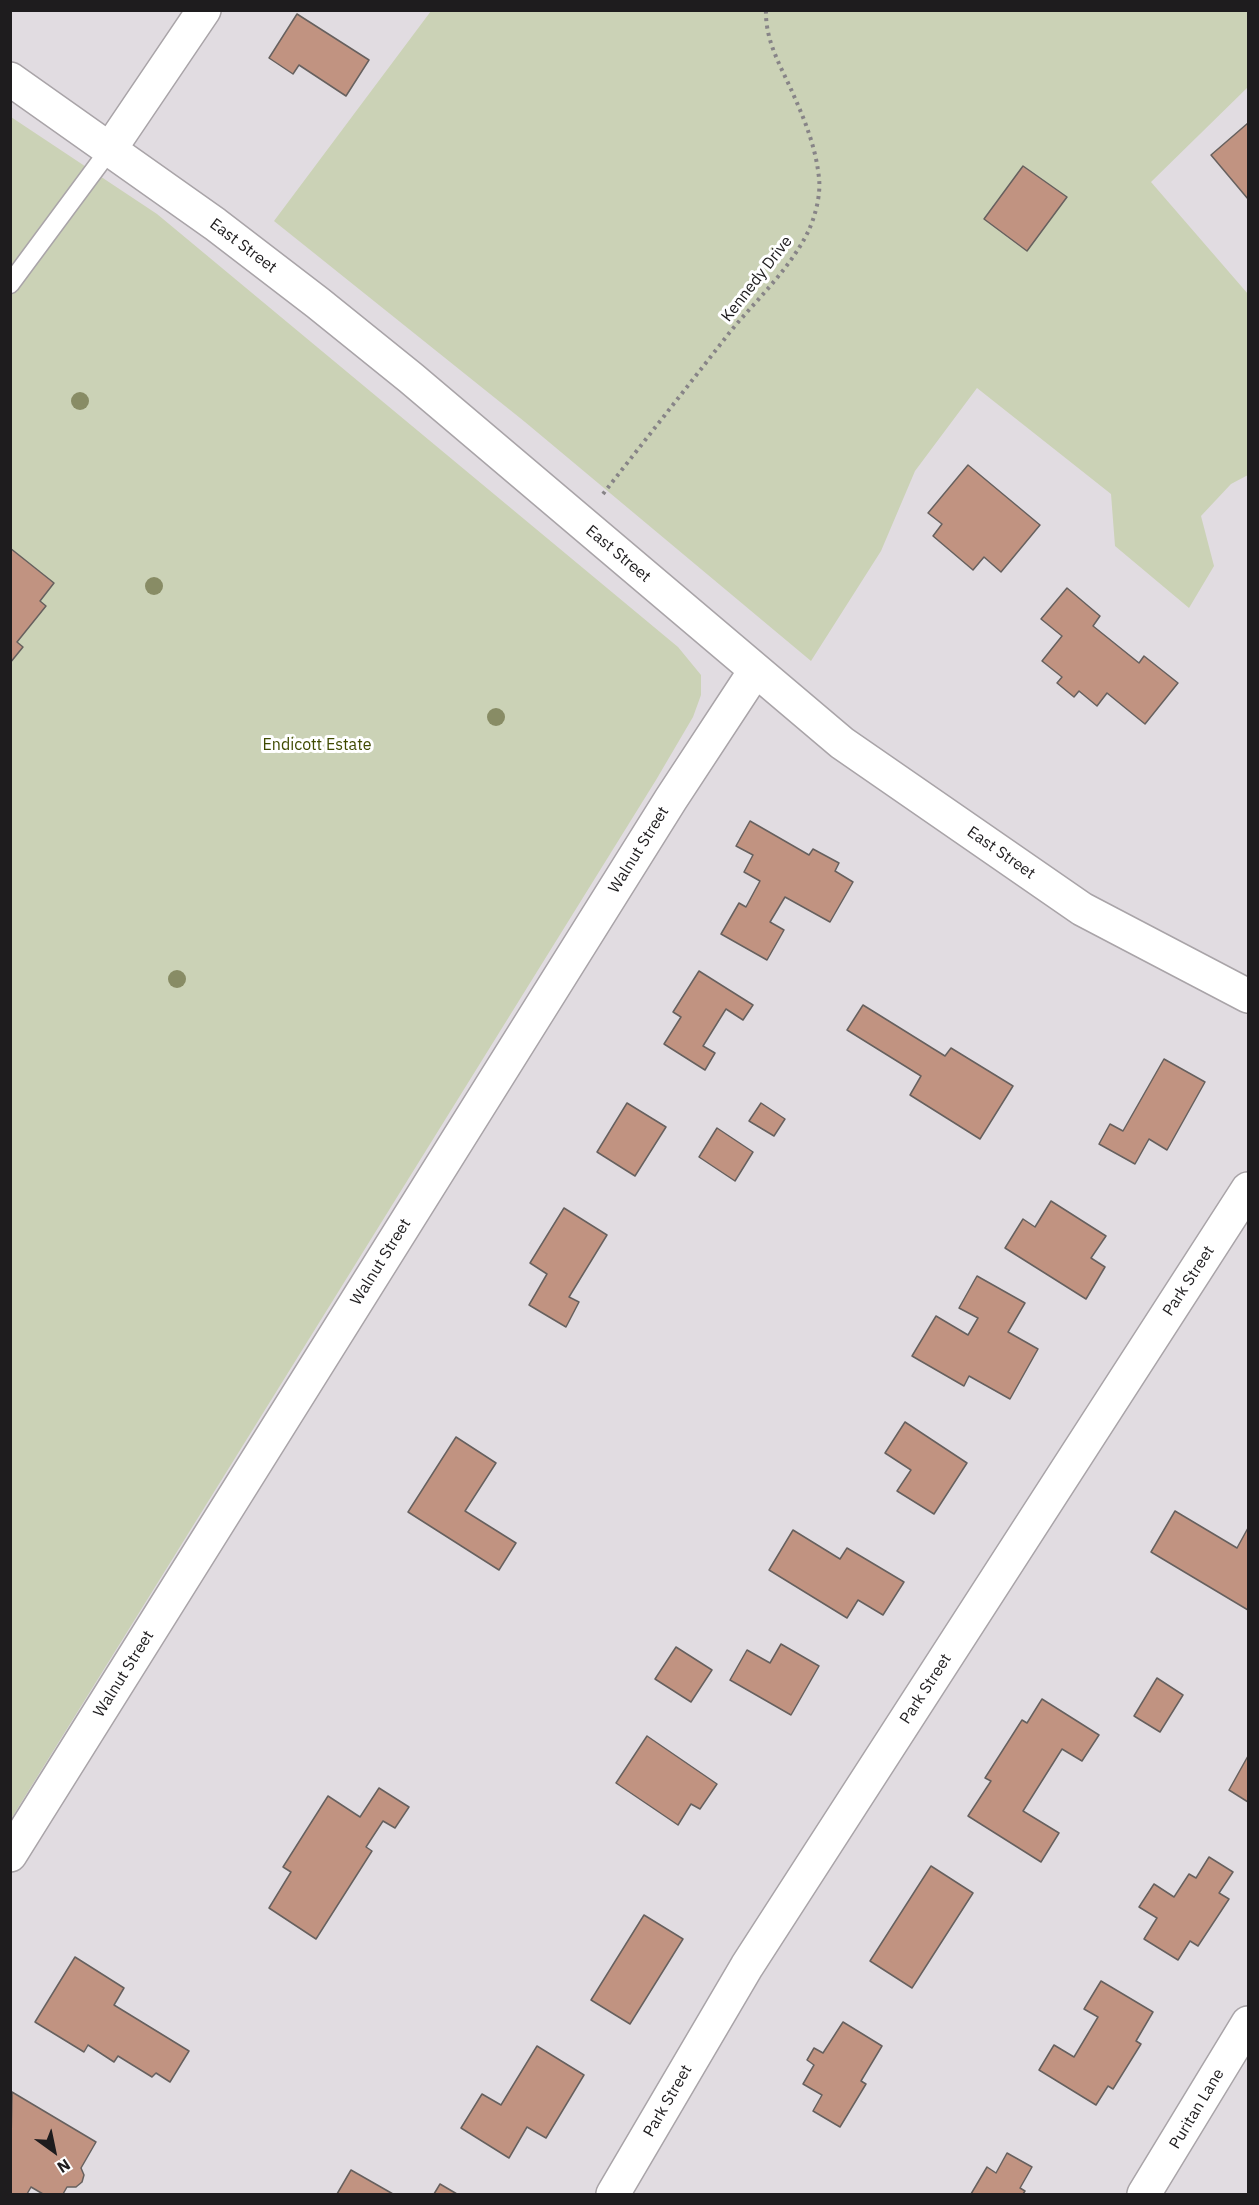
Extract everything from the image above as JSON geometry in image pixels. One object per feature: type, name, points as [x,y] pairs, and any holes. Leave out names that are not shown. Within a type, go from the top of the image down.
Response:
[{"type":"street","points":[[110,149],[204,10]]},
{"type":"street","name":"East Street","points":[[10,79],[215,224],[318,303],[420,386],[842,743],[1082,909],[1248,996]]},
{"type":"street","name":"Walnut Street","points":[[10,1855],[664,809],[755,671]]},
{"type":"street","name":"Park Street","points":[[612,2194],[747,1965],[1248,1189]]},
{"type":"street","name":"Puritan Lane","points":[[1144,2194],[1248,2023]]},
{"type":"lane","points":[[10,284],[110,149]]},
{"type":"path","name":"Kennedy Drive","points":[[581,523],[730,332],[777,279],[809,230],[816,206],[819,182],[816,154],[771,44],[765,25],[766,10]]},
{"type":"green space","points":[[431,11],[1248,11],[1248,87],[1151,182],[1248,294],[1248,475],[1231,484],[1201,516],[1214,566],[1189,608],[1115,546],[1111,494],[977,388],[915,471],[881,551],[811,661],[525,422],[274,221]]},
{"type":"green space","name":"Endicott Estate","points":[[11,117],[157,214],[678,647],[701,675],[701,695],[693,717],[656,780],[11,1819]]},
{"type":"building","points":[[297,14],[369,60],[346,96],[299,65],[293,74],[269,58]]},
{"type":"building","points":[[1248,123],[1248,199],[1211,155]]},
{"type":"building","points":[[1023,166],[1067,197],[1027,251],[984,219]]},
{"type":"building","points":[[968,465],[1040,525],[1001,572],[984,557],[973,570],[933,536],[942,524],[928,513]]},
{"type":"building","points":[[10,548],[54,583],[40,601],[46,606],[17,642],[23,647],[10,663]]},
{"type":"building","points":[[1067,588],[1100,616],[1093,626],[1139,663],[1144,656],[1178,683],[1145,724],[1107,693],[1097,706],[1079,691],[1074,697],[1057,683],[1062,677],[1042,661],[1062,636],[1041,619]]},
{"type":"building","points":[[750,821],[809,855],[813,849],[839,863],[835,871],[853,882],[830,922],[785,897],[770,922],[784,930],[767,960],[721,934],[739,903],[746,907],[760,881],[744,872],[753,855],[736,846]]},
{"type":"building","points":[[699,971],[753,1005],[743,1020],[726,1009],[703,1046],[715,1053],[705,1070],[664,1044],[681,1017],[673,1012]]},
{"type":"building","points":[[863,1005],[945,1056],[951,1048],[1013,1086],[980,1139],[910,1095],[921,1076],[847,1030]]},
{"type":"building","points":[[1164,1059],[1205,1082],[1167,1150],[1149,1139],[1135,1164],[1099,1144],[1110,1124],[1123,1131]]},
{"type":"building","points":[[627,1103],[666,1127],[635,1176],[597,1152]]},
{"type":"building","points":[[761,1103],[785,1119],[774,1136],[749,1121]]},
{"type":"building","points":[[717,1128],[753,1152],[735,1181],[699,1157]]},
{"type":"building","points":[[1051,1201],[1106,1236],[1091,1258],[1105,1267],[1086,1299],[1005,1248],[1023,1219],[1035,1227]]},
{"type":"building","points":[[564,1208],[607,1235],[569,1297],[579,1302],[566,1327],[529,1305],[547,1274],[530,1263]]},
{"type":"building","points":[[977,1276],[1025,1303],[1008,1332],[1038,1349],[1010,1399],[969,1376],[964,1386],[912,1356],[936,1316],[968,1335],[978,1318],[959,1308]]},
{"type":"building","points":[[905,1422],[967,1463],[934,1514],[897,1491],[911,1470],[885,1453]]},
{"type":"building","points":[[456,1437],[496,1463],[465,1511],[516,1543],[499,1570],[408,1512]]},
{"type":"building","points":[[1175,1511],[1237,1548],[1248,1528],[1248,1610],[1151,1552]]},
{"type":"building","points":[[793,1530],[840,1559],[847,1548],[904,1582],[883,1615],[858,1600],[847,1618],[769,1570]]},
{"type":"building","points":[[781,1644],[819,1666],[791,1715],[730,1680],[747,1650],[770,1663]]},
{"type":"building","points":[[676,1647],[712,1670],[691,1702],[655,1679]]},
{"type":"building","points":[[1157,1678],[1183,1695],[1160,1732],[1134,1716]]},
{"type":"building","points":[[1042,1699],[1099,1735],[1082,1761],[1062,1749],[1023,1811],[1059,1833],[1041,1862],[968,1816],[991,1781],[985,1778],[1022,1720],[1027,1723]]},
{"type":"building","points":[[647,1736],[717,1784],[700,1809],[691,1804],[678,1825],[616,1783]]},
{"type":"building","points":[[1248,1756],[1248,1802],[1229,1790]]},
{"type":"building","points":[[379,1788],[409,1807],[395,1828],[383,1821],[366,1847],[372,1851],[316,1939],[269,1908],[291,1872],[283,1867],[328,1796],[360,1817]]},
{"type":"building","points":[[1209,1857],[1233,1872],[1219,1893],[1229,1899],[1198,1946],[1190,1941],[1178,1960],[1144,1939],[1157,1918],[1139,1907],[1154,1884],[1174,1897],[1189,1874],[1196,1878]]},
{"type":"building","points":[[931,1866],[973,1893],[912,1988],[870,1961]]},
{"type":"building","points":[[644,1915],[683,1939],[630,2024],[591,2000]]},
{"type":"building","points":[[75,1957],[124,1988],[114,2005],[189,2051],[170,2082],[156,2073],[152,2077],[118,2056],[114,2062],[88,2045],[84,2052],[35,2022]]},
{"type":"building","points":[[1101,1981],[1153,2012],[1136,2041],[1141,2044],[1113,2089],[1108,2086],[1096,2105],[1039,2070],[1054,2045],[1074,2057],[1098,2017],[1084,2009]]},
{"type":"building","points":[[843,2022],[882,2046],[861,2081],[866,2084],[840,2127],[813,2111],[822,2095],[803,2084],[814,2065],[807,2060],[814,2048],[823,2053]]},
{"type":"building","points":[[537,2046],[584,2075],[546,2138],[527,2127],[509,2158],[461,2128],[482,2094],[501,2105]]},
{"type":"building","points":[[12,2092],[96,2142],[81,2168],[84,2175],[82,2182],[76,2187],[67,2187],[63,2194],[43,2194],[31,2187],[27,2194],[10,2194]]},
{"type":"building","points":[[1007,2153],[1032,2167],[1020,2188],[1025,2191],[1023,2194],[971,2194],[987,2167],[996,2173]]},
{"type":"building","points":[[351,2170],[393,2194],[337,2194]]},
{"type":"building","points":[[440,2184],[457,2194],[434,2194]]}]
